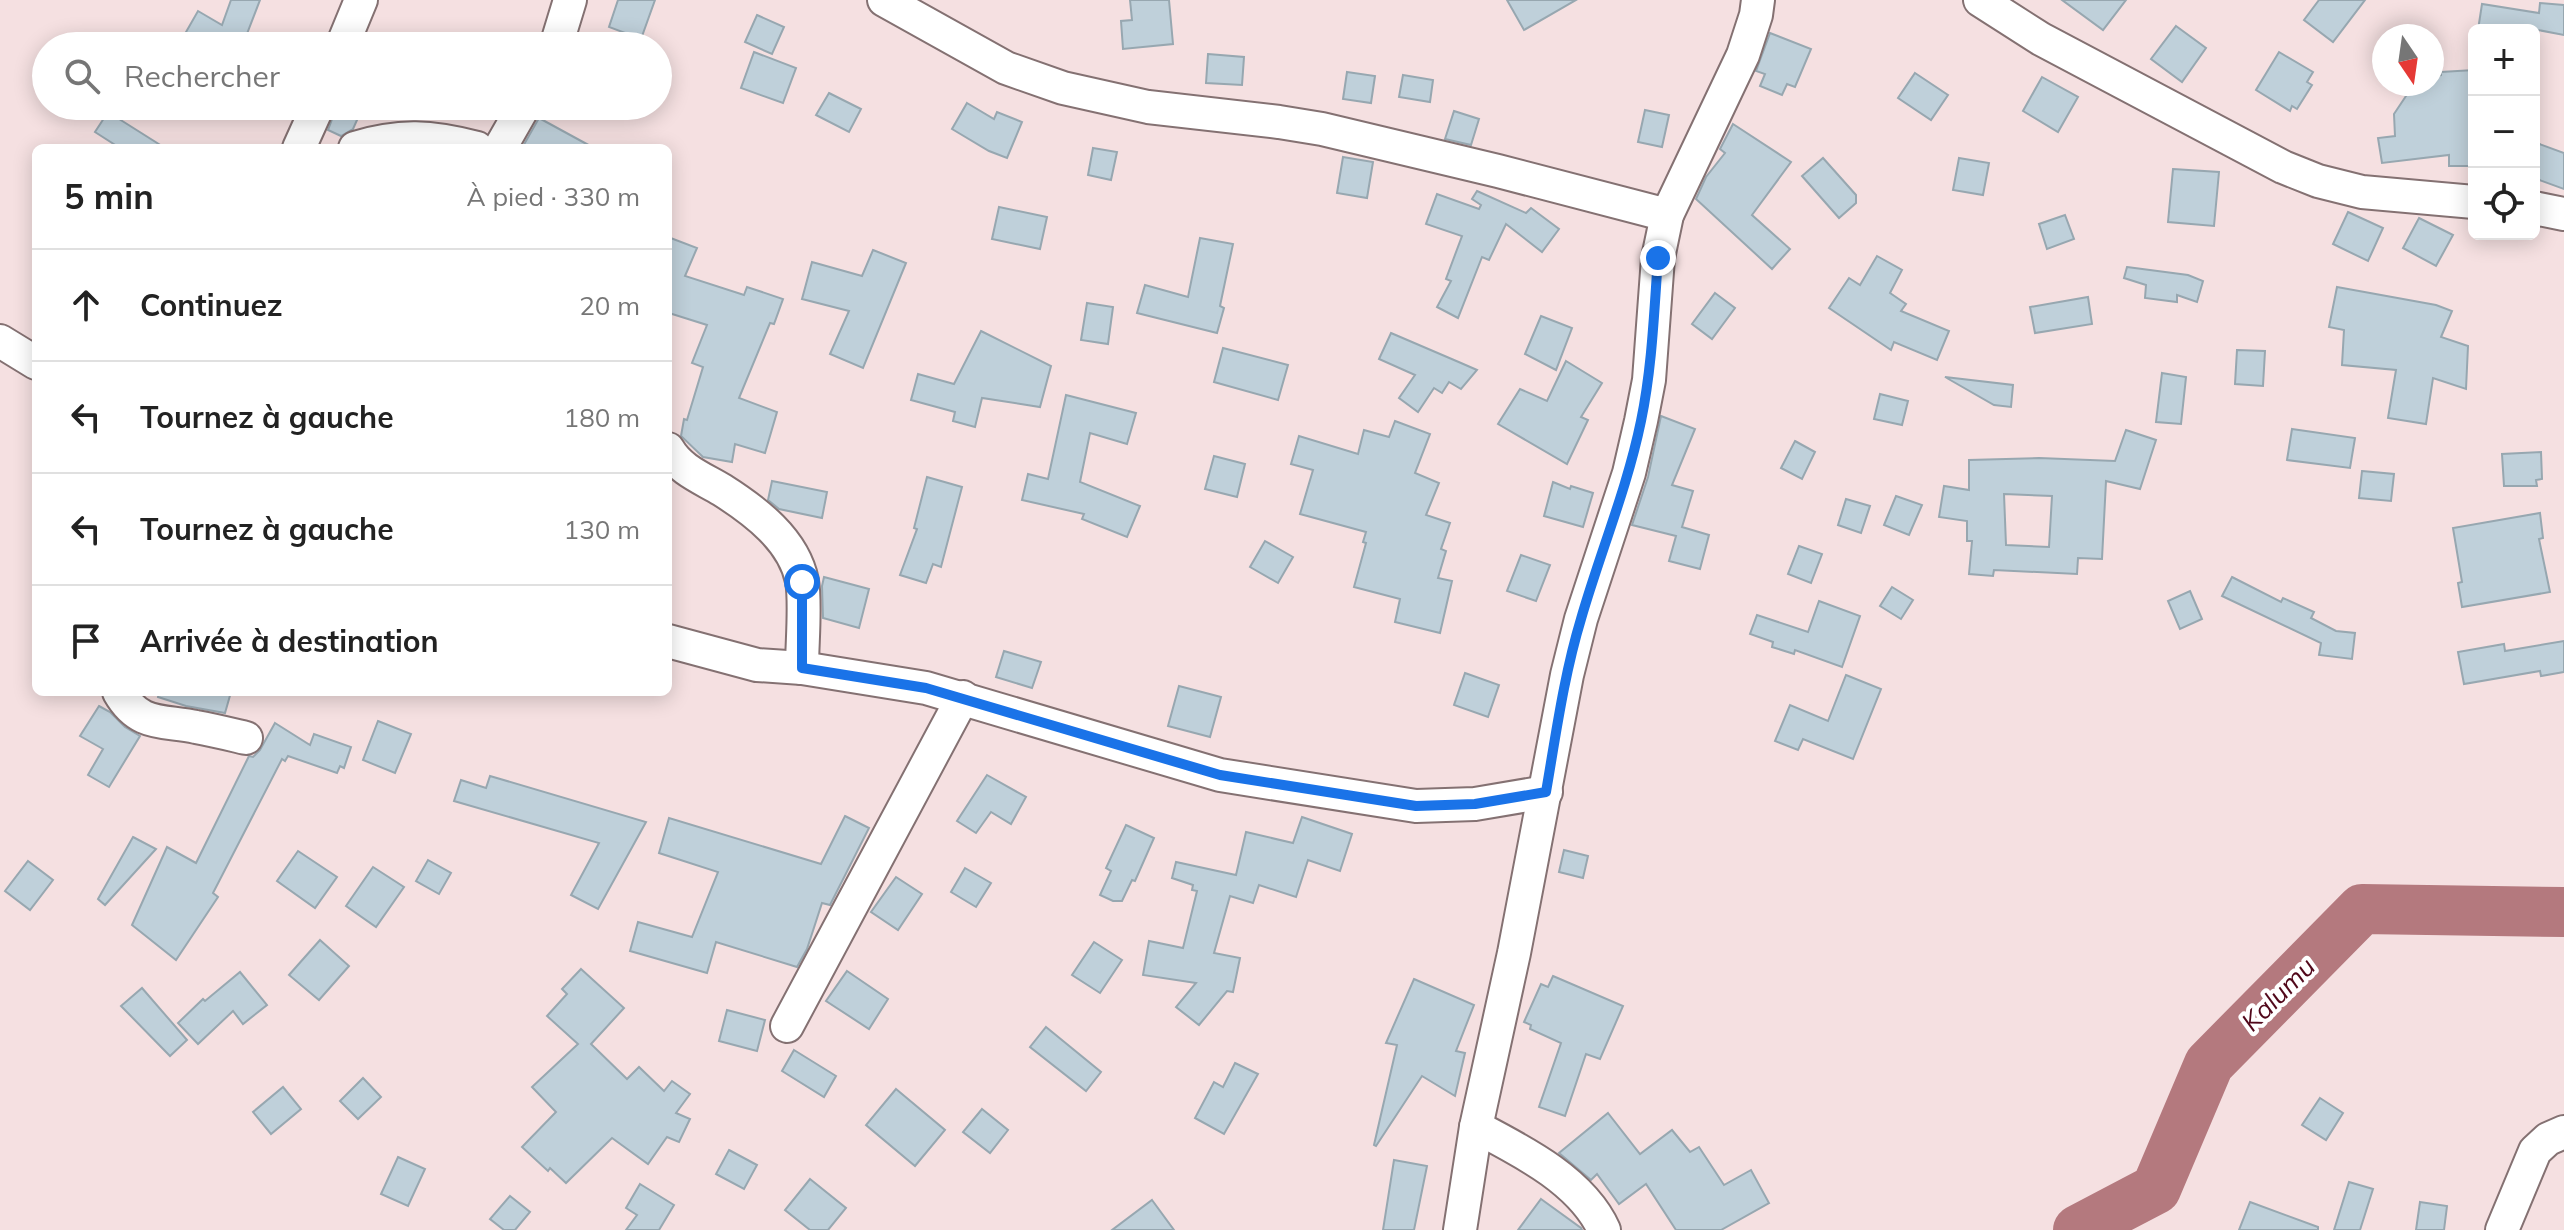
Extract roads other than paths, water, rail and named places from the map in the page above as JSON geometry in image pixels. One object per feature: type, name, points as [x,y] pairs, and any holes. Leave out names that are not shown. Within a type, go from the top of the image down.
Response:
[{"type":"street","points":[[348,32],[361,0]]},
{"type":"street","points":[[560,32],[570,0]]},
{"type":"street","points":[[884,0],[1006,68],[1063,88],[1148,107],[1322,129],[1667,215]]},
{"type":"street","points":[[1460,1230],[1476,1127],[1514,953],[1567,675],[1581,619],[1629,473],[1641,421],[1649,380],[1658,258],[1667,215],[1743,55],[1758,0]]},
{"type":"street","points":[[1980,0],[2041,39],[2307,177],[2362,192],[2468,201]]},
{"type":"street","points":[[502,144],[516,120]]},
{"type":"street","points":[[308,130],[334,144]]},
{"type":"street","points":[[366,144],[378,140],[431,138],[459,144]]},
{"type":"street","points":[[2540,209],[2564,214]]},
{"type":"street","points":[[0,341],[32,361]]},
{"type":"street","points":[[672,455],[678,464],[725,492],[781,536],[794,558],[802,582],[802,668]]},
{"type":"street","points":[[672,642],[757,665],[802,668],[926,688],[1220,775],[1265,784],[1416,806],[1475,804],[1546,792]]},
{"type":"street","points":[[122,696],[137,713],[153,722],[192,726],[246,738]]},
{"type":"street","points":[[787,1026],[963,697]]},
{"type":"street","points":[[1476,1127],[1523,1151],[1579,1194],[1595,1211],[1604,1230]]},
{"type":"street","points":[[2502,1230],[2535,1151],[2541,1144],[2564,1132]]},
{"type":"waterway","name":"Kalumu","points":[[2078,1230],[2156,1189],[2209,1064],[2362,909],[2564,912]]}]
